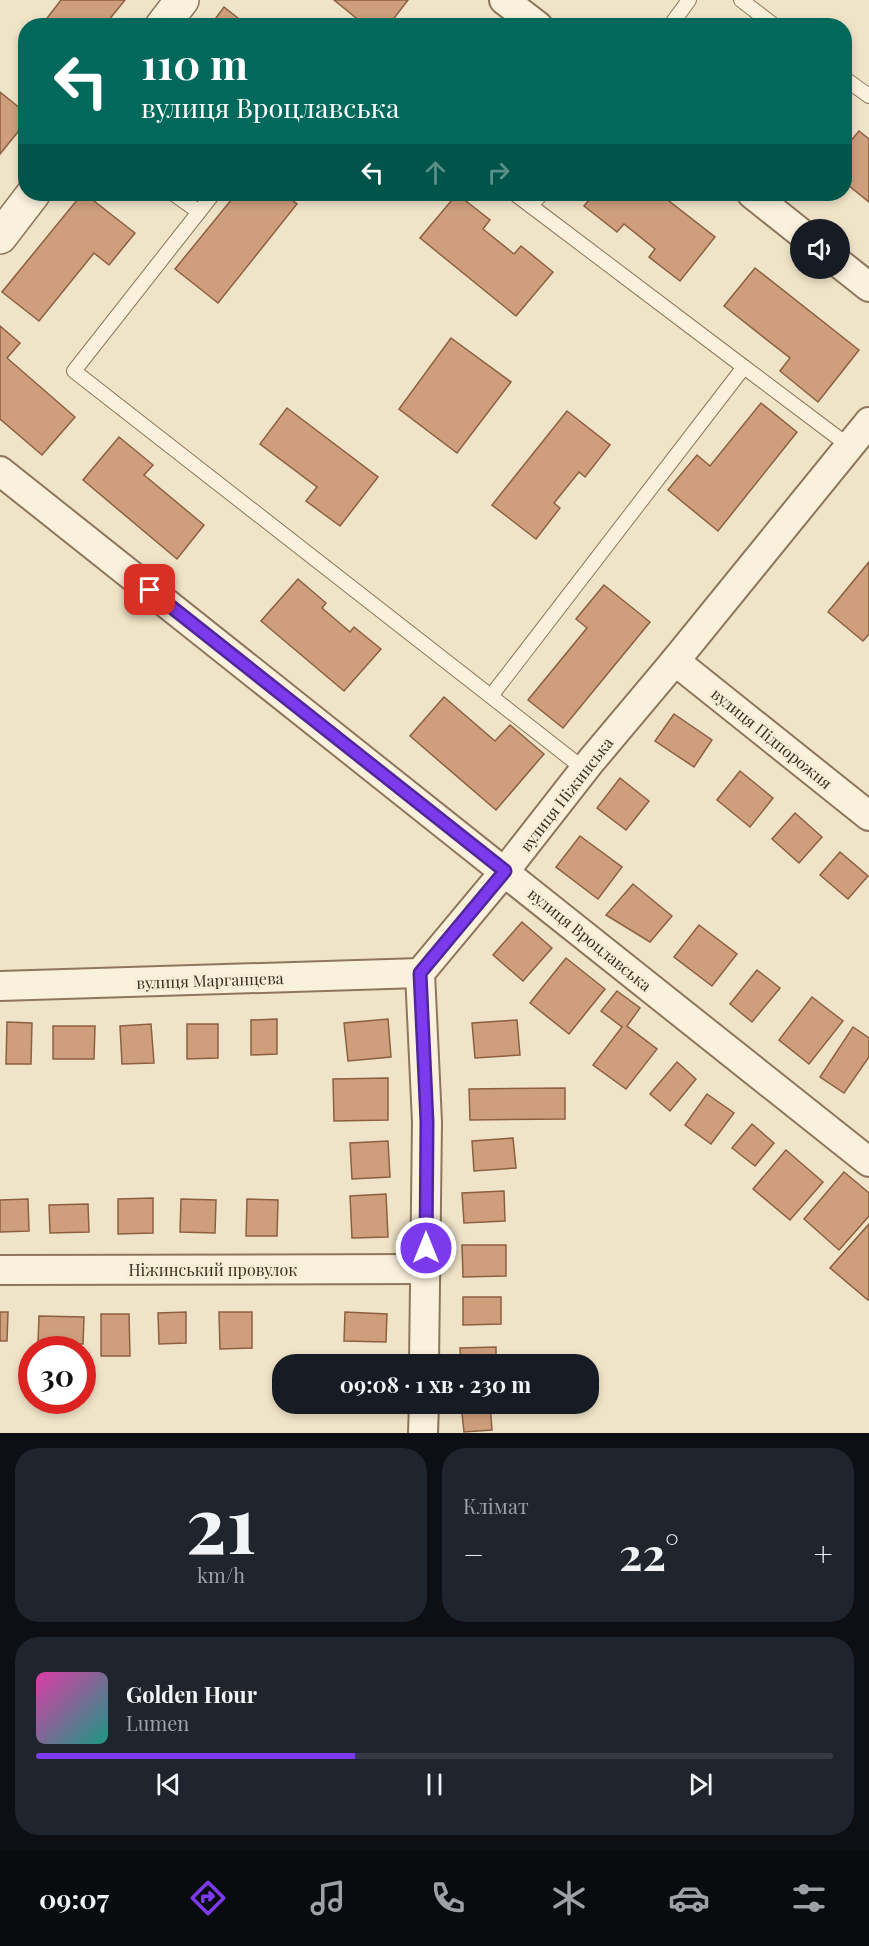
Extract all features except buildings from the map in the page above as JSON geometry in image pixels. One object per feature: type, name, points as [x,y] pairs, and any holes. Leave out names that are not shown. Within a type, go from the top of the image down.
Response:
[{"type":"street","points":[[168,18],[182,0]]},
{"type":"street","points":[[504,0],[528,18]]},
{"type":"street","points":[[0,237],[28,201]]},
{"type":"street","points":[[761,201],[790,224]]},
{"type":"street","points":[[850,272],[869,287]]},
{"type":"street","name":"вулиця Ніжинська","points":[[420,973],[869,422]]},
{"type":"street","name":"вулиця Вроцлавська","points":[[0,471],[869,1162]]},
{"type":"street","name":"вулиця Підпорожня","points":[[675,661],[869,816]]},
{"type":"street","points":[[420,973],[427,1122],[424,1354]]},
{"type":"street","name":"вулиця Марганцева","points":[[0,986],[420,973]]},
{"type":"street","name":"Ніжинський провулок","points":[[0,1270],[425,1269]]},
{"type":"street","points":[[423,1433],[424,1414]]},
{"type":"lane","points":[[676,18],[689,0]]},
{"type":"lane","points":[[741,0],[765,18]]},
{"type":"lane","points":[[852,84],[869,96]]},
{"type":"lane","points":[[184,201],[199,212]]},
{"type":"lane","points":[[208,201],[74,371],[584,769]]},
{"type":"lane","points":[[524,201],[849,446]]},
{"type":"lane","points":[[531,206],[535,201]]},
{"type":"lane","points":[[491,696],[744,367]]},
{"type":"route","points":[[150,590],[505,871],[420,973],[427,1122],[426,1248]]}]
